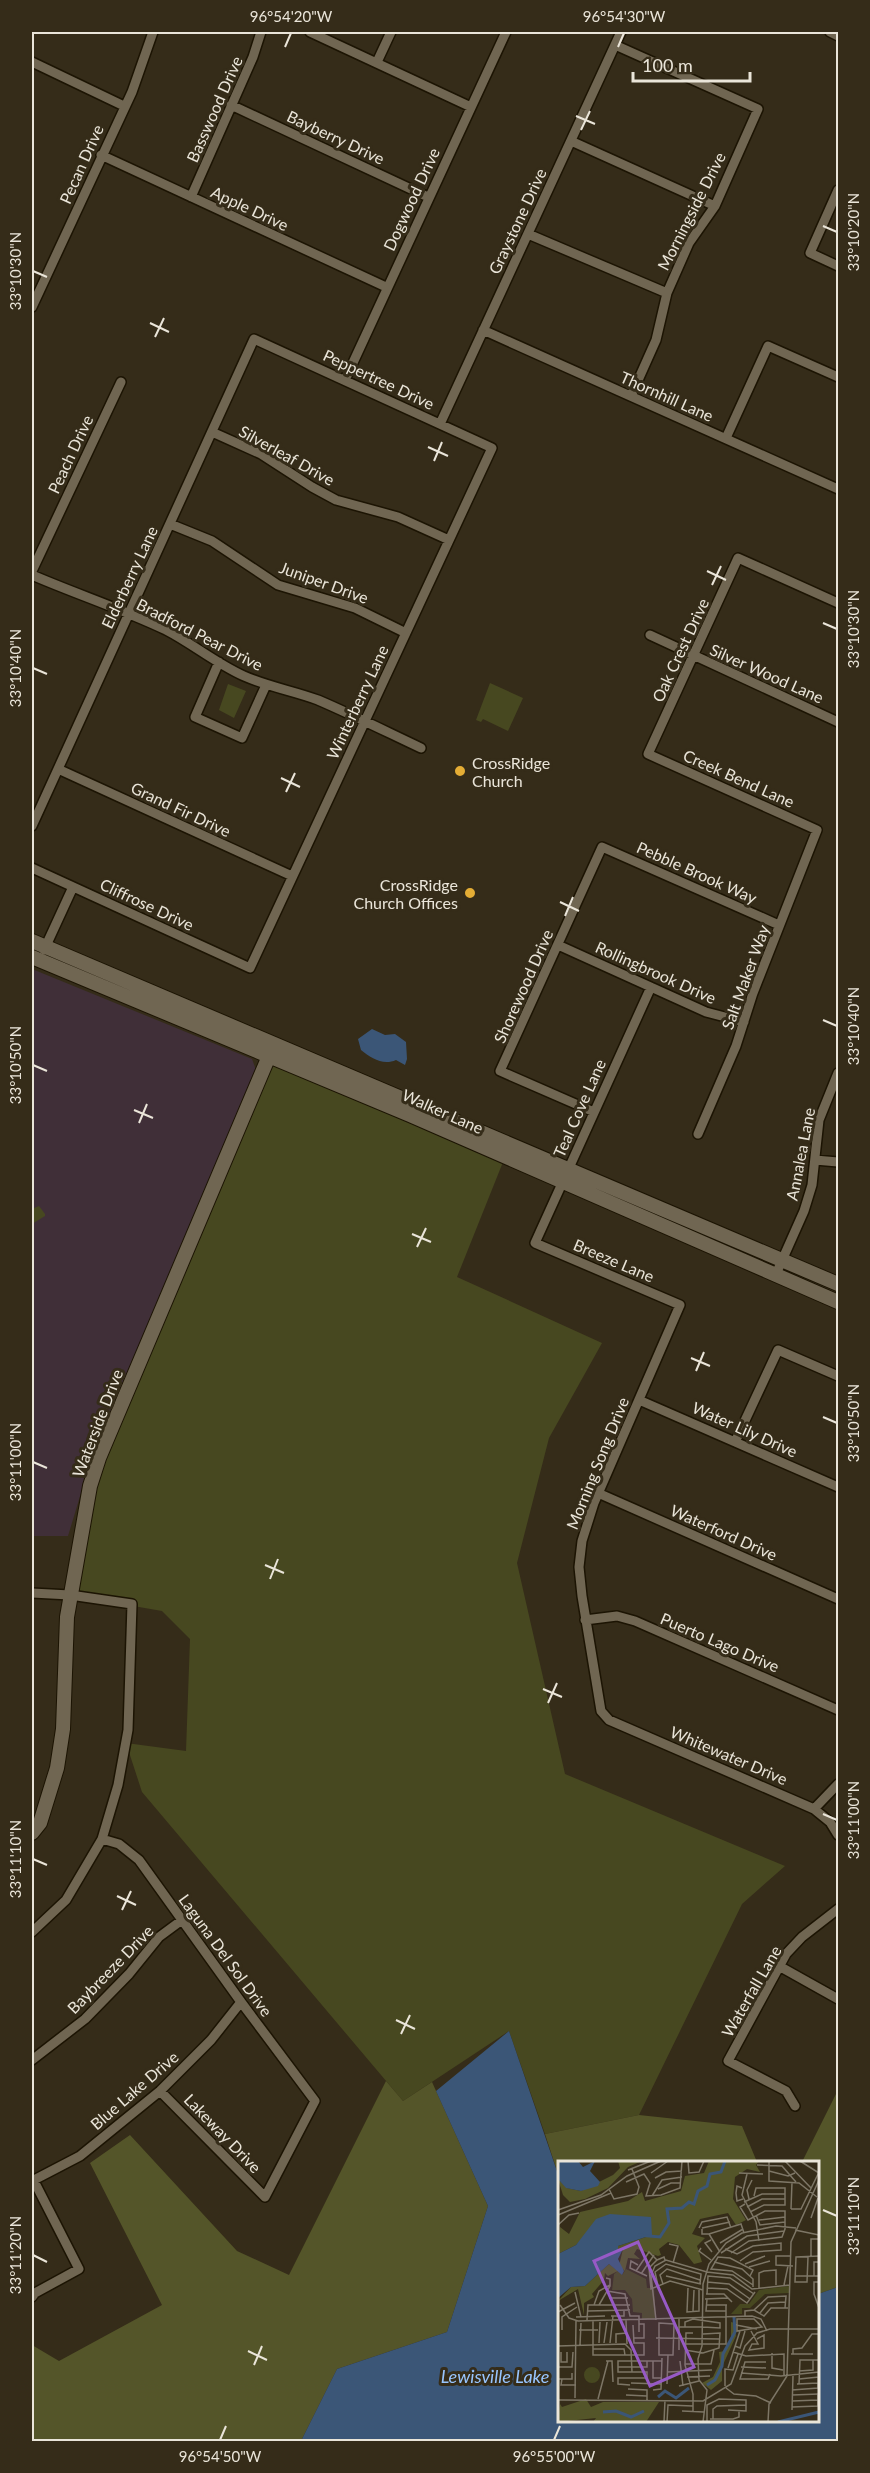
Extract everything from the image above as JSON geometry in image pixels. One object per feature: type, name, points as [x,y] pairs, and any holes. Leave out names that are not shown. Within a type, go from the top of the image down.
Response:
[{"type":"street","name":"Pecan Drive","points":[[32,307],[132,92],[153,32]]},
{"type":"street","name":"Basswood Drive","points":[[190,197],[253,57],[261,32]]},
{"type":"street","points":[[310,32],[471,107]]},
{"type":"street","points":[[377,62],[392,32]]},
{"type":"street","name":"Dogwood Drive","points":[[345,380],[386,287],[506,32]]},
{"type":"street","name":"Graystone Drive","points":[[440,424],[621,32]]},
{"type":"street","points":[[830,32],[838,36]]},
{"type":"street","name":"Morningside Drive","points":[[615,45],[758,109],[715,206],[689,243],[667,293],[656,340],[631,396]]},
{"type":"street","points":[[32,62],[124,106]]},
{"type":"street","name":"Bayberry Drive","points":[[231,105],[428,197]]},
{"type":"street","points":[[570,141],[715,206]]},
{"type":"street","name":"Apple Drive","points":[[101,156],[386,287]]},
{"type":"street","points":[[838,190],[810,253],[838,266]]},
{"type":"street","points":[[528,234],[667,293]]},
{"type":"street","name":"Thornhill Lane","points":[[483,330],[838,489]]},
{"type":"street","name":"Peppertree Drive","points":[[254,339],[492,447]]},
{"type":"street","name":"Elderberry Lane","points":[[32,826],[254,339]]},
{"type":"street","points":[[726,438],[768,346],[838,377]]},
{"type":"street","name":"Peach Drive","points":[[32,573],[121,382]]},
{"type":"street","name":"Silverleaf Drive","points":[[212,432],[261,454],[336,500],[398,517],[449,540]]},
{"type":"street","name":"Winterberry Lane","points":[[250,968],[492,447]]},
{"type":"street","name":"Juniper Drive","points":[[170,524],[212,541],[278,585],[355,608],[406,633]]},
{"type":"street","name":"Oak Crest Drive","points":[[648,754],[738,558],[838,603]]},
{"type":"street","name":"Bradford Pear Drive","points":[[32,573],[186,641],[230,670],[266,685],[316,699],[421,748]]},
{"type":"street","name":"Silver Wood Lane","points":[[650,635],[838,722]]},
{"type":"street","points":[[219,662],[195,717],[242,738],[266,685]]},
{"type":"street","name":"Creek Bend Lane","points":[[648,754],[817,830]]},
{"type":"street","name":"Grand Fir Drive","points":[[58,769],[292,876]]},
{"type":"street","name":"Salt Maker Way","points":[[698,1134],[744,1022],[753,993],[817,830]]},
{"type":"street","name":"Pebble Brook Way","points":[[602,847],[779,925]]},
{"type":"street","name":"Shorewood Drive","points":[[594,1112],[500,1071],[602,847]]},
{"type":"street","name":"Cliffrose Drive","points":[[32,868],[250,968]]},
{"type":"street","points":[[35,959],[46,947],[73,887]]},
{"type":"street","name":"Walker Lane","points":[[32,941],[271,1051]]},
{"type":"street","name":"Rollingbrook Drive","points":[[558,945],[706,1012],[744,1022]]},
{"type":"street","name":"Walker Lane","points":[[35,959],[413,1109],[565,1175],[711,1246],[838,1284]]},
{"type":"street","name":"Teal Cove Lane","points":[[535,1243],[651,987]]},
{"type":"street","name":"Waterside Drive","points":[[32,1833],[40,1823],[57,1768],[63,1729],[66,1627],[90,1486],[99,1458],[271,1051]]},
{"type":"street","name":"Annalea Lane","points":[[780,1268],[807,1202],[812,1185],[819,1120],[838,1073]]},
{"type":"street","name":"Walker Lane","points":[[413,1109],[505,1157],[635,1196],[780,1268],[838,1302]]},
{"type":"street","points":[[815,1160],[838,1162]]},
{"type":"street","name":"Breeze Lane","points":[[535,1243],[680,1305]]},
{"type":"street","name":"Morning Song Drive","points":[[601,1711],[585,1620],[579,1567],[582,1541],[598,1493],[680,1305]]},
{"type":"street","points":[[735,1442],[778,1350],[838,1376]]},
{"type":"street","name":"Water Lily Drive","points":[[639,1400],[838,1487]]},
{"type":"street","name":"Waterford Drive","points":[[598,1493],[838,1599]]},
{"type":"street","points":[[32,1593],[70,1595],[132,1605],[128,1730],[118,1785],[102,1839],[66,1900],[32,1932]]},
{"type":"street","name":"Puerto Lago Drive","points":[[585,1620],[617,1616],[635,1621],[838,1710]]},
{"type":"street","name":"Whitewater Drive","points":[[601,1711],[609,1720],[814,1809],[830,1822],[838,1835]]},
{"type":"street","points":[[814,1809],[838,1784]]},
{"type":"street","name":"Laguna Del Sol Drive","points":[[102,1839],[119,1844],[139,1860],[315,2101],[265,2197]]},
{"type":"street","name":"Waterfall Lane","points":[[795,2106],[786,2091],[728,2061],[786,1954],[802,1937],[838,1909]]},
{"type":"street","name":"Baybreeze Drive","points":[[32,2060],[85,2019],[129,1974],[159,1937],[182,1920]]},
{"type":"street","points":[[779,1966],[838,1999]]},
{"type":"street","name":"Blue Lake Drive","points":[[33,2181],[80,2156],[160,2091],[211,2040],[241,2002]]},
{"type":"street","name":"Lakeway Drive","points":[[160,2091],[265,2197]]},
{"type":"street","points":[[32,2297],[35,2293],[79,2269],[33,2181]]},
{"type":"shaded area","points":[[490,683],[523,698],[508,731],[483,719],[481,722],[476,720]]},
{"type":"shaded area","points":[[228,684],[246,691],[234,718],[219,710]]},
{"type":"shaded area","points":[[32,969],[252,1059],[256,1070],[91,1460],[68,1536],[32,1536]]},
{"type":"shaded area","points":[[269,1057],[505,1157],[457,1277],[602,1343],[549,1438],[517,1563],[565,1774],[785,1866],[742,1904],[639,2115],[545,2134],[509,2031],[403,2101],[142,1792],[126,1743],[186,1751],[190,1639],[162,1611],[70,1595],[94,1472]]},
{"type":"shaded area","points":[[39,1206],[45,1216],[32,1224],[32,1209]]},
{"type":"shaded area","points":[[386,2081],[403,2101],[432,2082],[488,2206],[447,2332],[337,2369],[301,2441],[32,2441],[32,2345],[59,2361],[162,2305],[90,2163],[130,2135],[237,2251],[289,2275]]},
{"type":"shaded area","points":[[838,2090],[838,2287],[819,2294],[819,2161],[802,2161]]},
{"type":"shaded area","points":[[639,2115],[742,2126],[757,2161],[558,2161],[558,2174],[545,2134]]},
{"type":"water","points":[[372,1029],[385,1035],[395,1034],[406,1042],[405,1065],[396,1060],[386,1062],[377,1060],[361,1050],[358,1039]]},
{"type":"water","name":"Lewisville Lake","points":[[509,2031],[558,2174],[558,2422],[819,2422],[819,2294],[838,2287],[838,2441],[301,2441],[337,2369],[447,2332],[488,2206],[436,2091]]},
{"type":"place","name":"CrossRidge Church","points":[[460,771]]},
{"type":"place","name":"CrossRidge Church Offices","points":[[470,893]]}]
